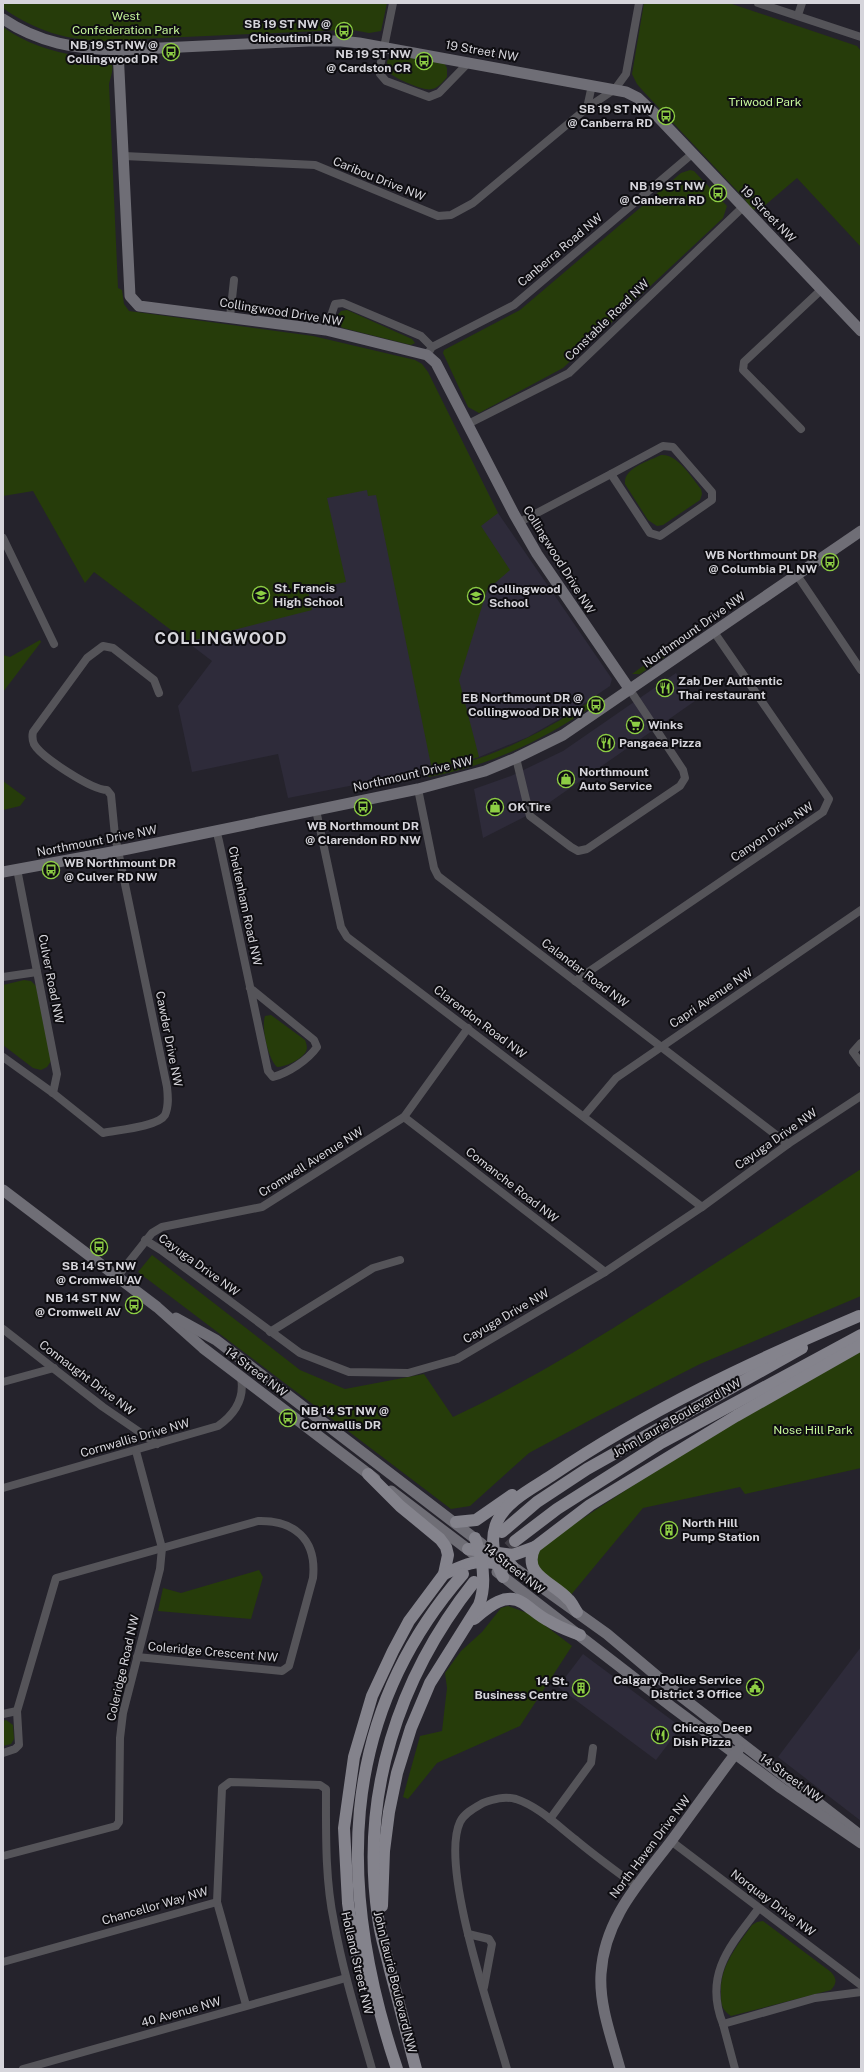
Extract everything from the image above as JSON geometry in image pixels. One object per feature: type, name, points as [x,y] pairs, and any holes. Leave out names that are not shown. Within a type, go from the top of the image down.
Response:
[{"type":"main road","points":[[503,1577],[496,1559],[493,1537],[496,1523],[502,1514],[518,1498],[597,1445],[674,1402],[777,1351],[860,1316]]},
{"type":"main road","name":"John Laurie Boulevard NW","points":[[502,1532],[537,1502],[587,1469],[860,1316]]},
{"type":"main road","name":"John Laurie Boulevard NW","points":[[515,1541],[557,1509],[661,1443],[861,1335]]},
{"type":"main road","points":[[496,1559],[535,1547],[590,1505],[736,1416],[861,1345]]},
{"type":"main road","points":[[456,1522],[476,1520],[488,1514],[542,1473],[583,1449],[597,1445]]},
{"type":"main road","points":[[368,1474],[400,1506],[446,1546],[448,1560],[444,1574],[409,1621],[393,1651],[372,1696],[354,1757],[344,1828],[348,1903],[354,1943],[362,1974],[373,1989]]},
{"type":"main road","points":[[378,1919],[383,1903],[384,1851],[389,1812],[397,1773],[408,1735],[430,1683],[466,1625],[483,1593],[481,1556],[475,1538]]},
{"type":"main road","points":[[535,1547],[531,1555],[530,1562],[534,1569],[540,1576],[568,1599],[576,1612]]},
{"type":"main road","points":[[468,1549],[481,1556],[496,1559],[512,1566]]},
{"type":"main road","points":[[444,1574],[481,1556]]},
{"type":"main road","name":"John Laurie Boulevard NW","points":[[397,2069],[373,1989],[359,1908],[358,1839],[362,1788],[374,1736],[391,1687],[423,1627],[463,1574]]},
{"type":"main road","name":"John Laurie Boulevard NW","points":[[416,2069],[378,1919],[372,1850],[385,1758],[394,1726],[405,1696],[434,1638],[453,1609],[474,1582]]},
{"type":"main road","points":[[466,1625],[493,1604],[505,1599],[513,1599],[521,1602],[548,1621],[580,1635]]},
{"type":"street","points":[[393,3],[380,67],[382,78],[386,81],[429,97],[439,93],[469,62]]},
{"type":"street","points":[[615,89],[626,74],[639,3]]},
{"type":"street","points":[[758,3],[861,37]]},
{"type":"street","points":[[798,15],[802,3]]},
{"type":"street","name":"19 Street NW","points":[[3,19],[20,30],[50,43],[89,50],[333,41],[384,47],[626,92],[638,98],[861,331]]},
{"type":"street","name":"Collingwood Drive NW","points":[[118,50],[130,296],[139,306],[326,330],[429,351],[518,522],[537,554],[630,690]]},
{"type":"street","points":[[587,108],[592,85]]},
{"type":"street","name":"Caribou Drive NW","points":[[124,156],[315,165],[438,216],[451,215],[473,203],[587,108],[615,89]]},
{"type":"street","name":"Canberra Road NW","points":[[429,351],[514,305],[692,154]]},
{"type":"street","name":"Constable Road NW","points":[[468,424],[569,372],[743,207]]},
{"type":"street","points":[[230,317],[234,280]]},
{"type":"street","points":[[801,429],[743,370],[744,362],[821,290]]},
{"type":"street","points":[[326,330],[334,304],[343,302],[421,336],[429,351]]},
{"type":"street","points":[[518,522],[663,446],[673,447],[712,492],[712,500],[660,536],[650,533],[612,474]]},
{"type":"street","name":"Northmount Drive NW","points":[[3,872],[418,789],[485,770],[516,758],[563,735],[861,531]]},
{"type":"street","points":[[3,538],[54,644]]},
{"type":"street","points":[[796,575],[861,670]]},
{"type":"street","name":"Canyon Drive NW","points":[[575,981],[824,812],[829,800],[714,632]]},
{"type":"street","name":"Cawder Drive NW","points":[[3,1057],[53,1093],[103,1133],[154,1124],[164,1116],[168,1104],[167,1087],[118,850],[110,800],[111,795],[107,790],[101,790],[85,782],[41,753],[34,744],[32,738],[33,732],[86,658],[103,646],[113,648],[154,680],[159,693]]},
{"type":"street","points":[[516,758],[530,816],[571,848],[578,851],[587,849],[680,786],[685,778],[683,770],[630,690]]},
{"type":"street","name":"Calandar Road NW","points":[[418,789],[434,868],[438,876],[788,1144]]},
{"type":"street","name":"Clarendon Road NW","points":[[316,810],[341,927],[347,937],[702,1207]]},
{"type":"street","name":"Cheltenham Road NW","points":[[216,830],[250,988],[268,1071],[273,1077],[280,1075],[312,1055],[317,1047],[314,1040],[250,988]]},
{"type":"street","name":"Culver Road NW","points":[[17,869],[57,1074],[53,1093]]},
{"type":"street","name":"Capri Avenue NW","points":[[584,1116],[616,1078],[861,910]]},
{"type":"street","points":[[3,977],[37,972]]},
{"type":"street","name":"Cromwell Avenue NW","points":[[117,1277],[145,1240],[152,1233],[162,1227],[262,1207],[404,1117],[468,1028]]},
{"type":"street","points":[[861,1043],[853,1052],[861,1063]]},
{"type":"street","name":"Cayuga Drive NW","points":[[145,1240],[161,1250],[300,1353],[349,1372],[408,1373],[457,1359],[605,1272],[702,1207],[788,1144],[861,1096]]},
{"type":"street","name":"Comanche Road NW","points":[[404,1117],[605,1272]]},
{"type":"street","name":"14 Street NW","points":[[3,1190],[157,1307],[203,1348],[241,1378],[468,1549]]},
{"type":"street","points":[[270,1332],[373,1268],[400,1260]]},
{"type":"street","name":"14 Street NW","points":[[157,1307],[216,1340],[456,1522],[496,1559]]},
{"type":"street","name":"Connaught Drive NW","points":[[3,1329],[102,1407],[157,1444]]},
{"type":"street","points":[[3,1382],[54,1368]]},
{"type":"street","name":"Cornwallis Drive NW","points":[[3,1488],[136,1451],[218,1426],[228,1419],[240,1402],[243,1389],[241,1378]]},
{"type":"street","name":"Coleridge Road NW","points":[[3,1856],[116,1826],[120,1822],[120,1738],[122,1713],[160,1569],[162,1548],[136,1451]]},
{"type":"street","name":"Coleridge Crescent NW","points":[[17,1710],[56,1578],[258,1521],[273,1520],[289,1526],[303,1536],[310,1549],[314,1566],[289,1666],[282,1671],[137,1658]]},
{"type":"street","name":"14 Street NW","points":[[481,1556],[503,1577],[580,1635],[627,1673],[735,1754],[861,1843]]},
{"type":"street","name":"14 Street NW","points":[[512,1566],[607,1634],[682,1698],[861,1836]]},
{"type":"street","points":[[3,1714],[17,1710],[19,1745],[15,1749],[3,1753]]},
{"type":"street","name":"North Haven Drive NW","points":[[620,2069],[602,2002],[601,1975],[604,1950],[613,1923],[636,1886],[743,1744]]},
{"type":"street","points":[[550,1820],[591,1763],[593,1748]]},
{"type":"street","name":"Chancellor Way NW","points":[[3,1962],[217,1902],[222,1788],[230,1782],[320,1785],[326,1789]]},
{"type":"street","name":"Holland Street NW","points":[[326,1789],[328,1873],[333,1921],[346,1978],[372,2069]]},
{"type":"street","points":[[508,2069],[468,1934],[458,1885],[456,1834],[460,1820],[480,1805],[502,1797],[515,1799],[526,1804],[550,1820],[636,1886]]},
{"type":"street","name":"Norquay Drive NW","points":[[671,1841],[861,1985]]},
{"type":"street","points":[[217,1902],[246,2005]]},
{"type":"street","points":[[735,2069],[723,2024],[718,2012],[715,1994],[719,1969],[731,1945],[759,1908]]},
{"type":"street","points":[[468,1934],[489,1939],[492,1944],[484,1988]]},
{"type":"street","name":"40 Avenue NW","points":[[23,2069],[50,2065],[246,2005],[346,1978]]},
{"type":"street","points":[[723,2024],[815,1998],[861,1992]]},
{"type":"shaded area","points":[[443,403],[498,513],[612,679],[610,686],[570,713],[528,737],[479,757],[436,769],[288,798],[278,754],[192,772],[178,706],[212,661],[94,571]]},
{"type":"shaded area","points":[[676,673],[695,701],[540,809],[483,838],[474,789],[511,776],[563,751]]},
{"type":"shaded area","points":[[861,1647],[861,1821],[778,1757]]},
{"type":"shaded area","points":[[583,1654],[681,1727],[656,1760],[558,1687]]},
{"type":"green space","name":"West Confederation Park","points":[[3,3],[387,3],[381,31],[369,33],[342,28],[341,30],[140,39],[129,41],[98,41],[84,40],[55,34],[42,29],[28,23],[3,8]]},
{"type":"green space","name":"Triwood Park","points":[[644,3],[729,3],[857,46],[861,51],[861,247],[797,178],[763,207],[752,210],[744,198],[643,91],[637,84],[632,74]]},
{"type":"green space","points":[[3,27],[20,38],[39,46],[79,56],[108,58],[112,64],[109,84],[118,288],[122,290],[124,304],[129,311],[313,336],[415,360],[422,364],[428,372],[498,513],[481,526],[510,570],[487,590],[459,680],[479,757],[432,770],[376,495],[368,496],[367,490],[327,498],[346,582],[308,590],[312,610],[187,642],[94,572],[85,583],[33,491],[3,496]]},
{"type":"green space","points":[[393,55],[444,63],[447,68],[447,77],[442,83],[432,89],[410,84],[396,78],[388,72],[387,61]]},
{"type":"green space","points":[[690,170],[694,171],[727,206],[723,218],[563,368],[479,413],[468,407],[443,353],[444,350],[520,310],[681,173]]},
{"type":"green space","points":[[347,310],[412,339],[415,343],[411,345],[343,328],[338,324],[336,317],[341,311]]},
{"type":"green space","points":[[661,455],[667,455],[673,458],[684,467],[701,489],[702,494],[700,500],[663,525],[657,526],[648,520],[625,484],[625,478],[632,469]]},
{"type":"green space","points":[[40,640],[41,642],[3,692],[3,655],[10,657]]},
{"type":"green space","points":[[664,651],[665,657],[640,674],[632,674]]},
{"type":"green space","points":[[591,701],[594,705],[575,718],[515,750],[494,759],[451,772],[429,777],[424,773],[469,762],[511,746],[571,714]]},
{"type":"green space","points":[[3,781],[26,798],[20,806],[3,810]]},
{"type":"green space","points":[[24,980],[31,981],[36,986],[51,1061],[47,1067],[41,1070],[33,1068],[3,1045],[3,985]]},
{"type":"green space","points":[[271,1015],[305,1040],[307,1045],[303,1056],[292,1063],[280,1067],[277,1067],[274,1063],[266,1043],[264,1021],[265,1016]]},
{"type":"green space","points":[[861,1169],[861,1296],[700,1364],[594,1418],[529,1453],[470,1506],[451,1509],[138,1272],[152,1255],[300,1370],[345,1389],[424,1374],[453,1417],[551,1366]]},
{"type":"green space","name":"Nose Hill Park","points":[[861,1349],[861,1468],[745,1494],[740,1487],[643,1508],[570,1596],[553,1584],[542,1573],[538,1567],[538,1554],[545,1544],[559,1533],[706,1440],[828,1366]]},
{"type":"green space","points":[[259,1570],[263,1577],[251,1619],[158,1611],[163,1588],[181,1593]]},
{"type":"green space","points":[[508,1606],[530,1614],[572,1646],[520,1726],[437,1763],[408,1799],[403,1797],[420,1736],[442,1731],[447,1688],[445,1673],[461,1651],[482,1632],[501,1608]]},
{"type":"green space","points":[[6,1720],[13,1725],[14,1739],[11,1744],[3,1746],[3,1721]]},
{"type":"green space","points":[[763,1921],[831,1972],[835,1979],[835,1983],[831,1990],[731,2016],[724,2009],[721,1999],[721,1985],[726,1966],[730,1957],[752,1925]]},
{"type":"tunnel","points":[[496,1560],[515,1541]]},
{"type":"place","name":"SB 19 ST NW @ Chicoutimi DR","points":[[344,31]]},
{"type":"place","name":"NB 19 ST NW @ Collingwood DR","points":[[171,52]]},
{"type":"place","name":"NB 19 ST NW @ Cardston CR","points":[[424,61]]},
{"type":"place","name":"SB 19 ST NW @ Canberra RD","points":[[666,116]]},
{"type":"place","name":"NB 19 ST NW @ Canberra RD","points":[[718,193]]},
{"type":"place","name":"WB Northmount DR @ Columbia PL NW","points":[[830,562]]},
{"type":"place","name":"St. Francis High School","points":[[261,595]]},
{"type":"place","name":"Collingwood School","points":[[476,596]]},
{"type":"place","name":"Zab Der Authentic Thai restaurant","points":[[665,688]]},
{"type":"place","name":"EB Northmount DR @ Collingwood DR NW","points":[[596,705]]},
{"type":"place","name":"Winks","points":[[635,725]]},
{"type":"place","name":"Pangaea Pizza","points":[[606,743]]},
{"type":"place","name":"Northmount Auto Service","points":[[566,779]]},
{"type":"place","name":"WB Northmount DR @ Clarendon RD NW","points":[[363,807]]},
{"type":"place","name":"OK Tire","points":[[495,807]]},
{"type":"place","name":"WB Northmount DR @ Culver RD NW","points":[[51,870]]},
{"type":"place","name":"SB 14 ST NW @ Cromwell AV","points":[[99,1247]]},
{"type":"place","name":"NB 14 ST NW @ Cromwell AV","points":[[134,1305]]},
{"type":"place","name":"NB 14 ST NW @ Cornwallis DR","points":[[288,1418]]},
{"type":"place","name":"North Hill Pump Station","points":[[669,1530]]},
{"type":"place","name":"Calgary Police Service District 3 Office","points":[[755,1687]]},
{"type":"place","name":"14 St. Business Centre","points":[[581,1688]]},
{"type":"place","name":"Chicago Deep Dish Pizza","points":[[660,1735]]},
{"type":"district","name":"COLLINGWOOD","points":[[221,638]]}]
